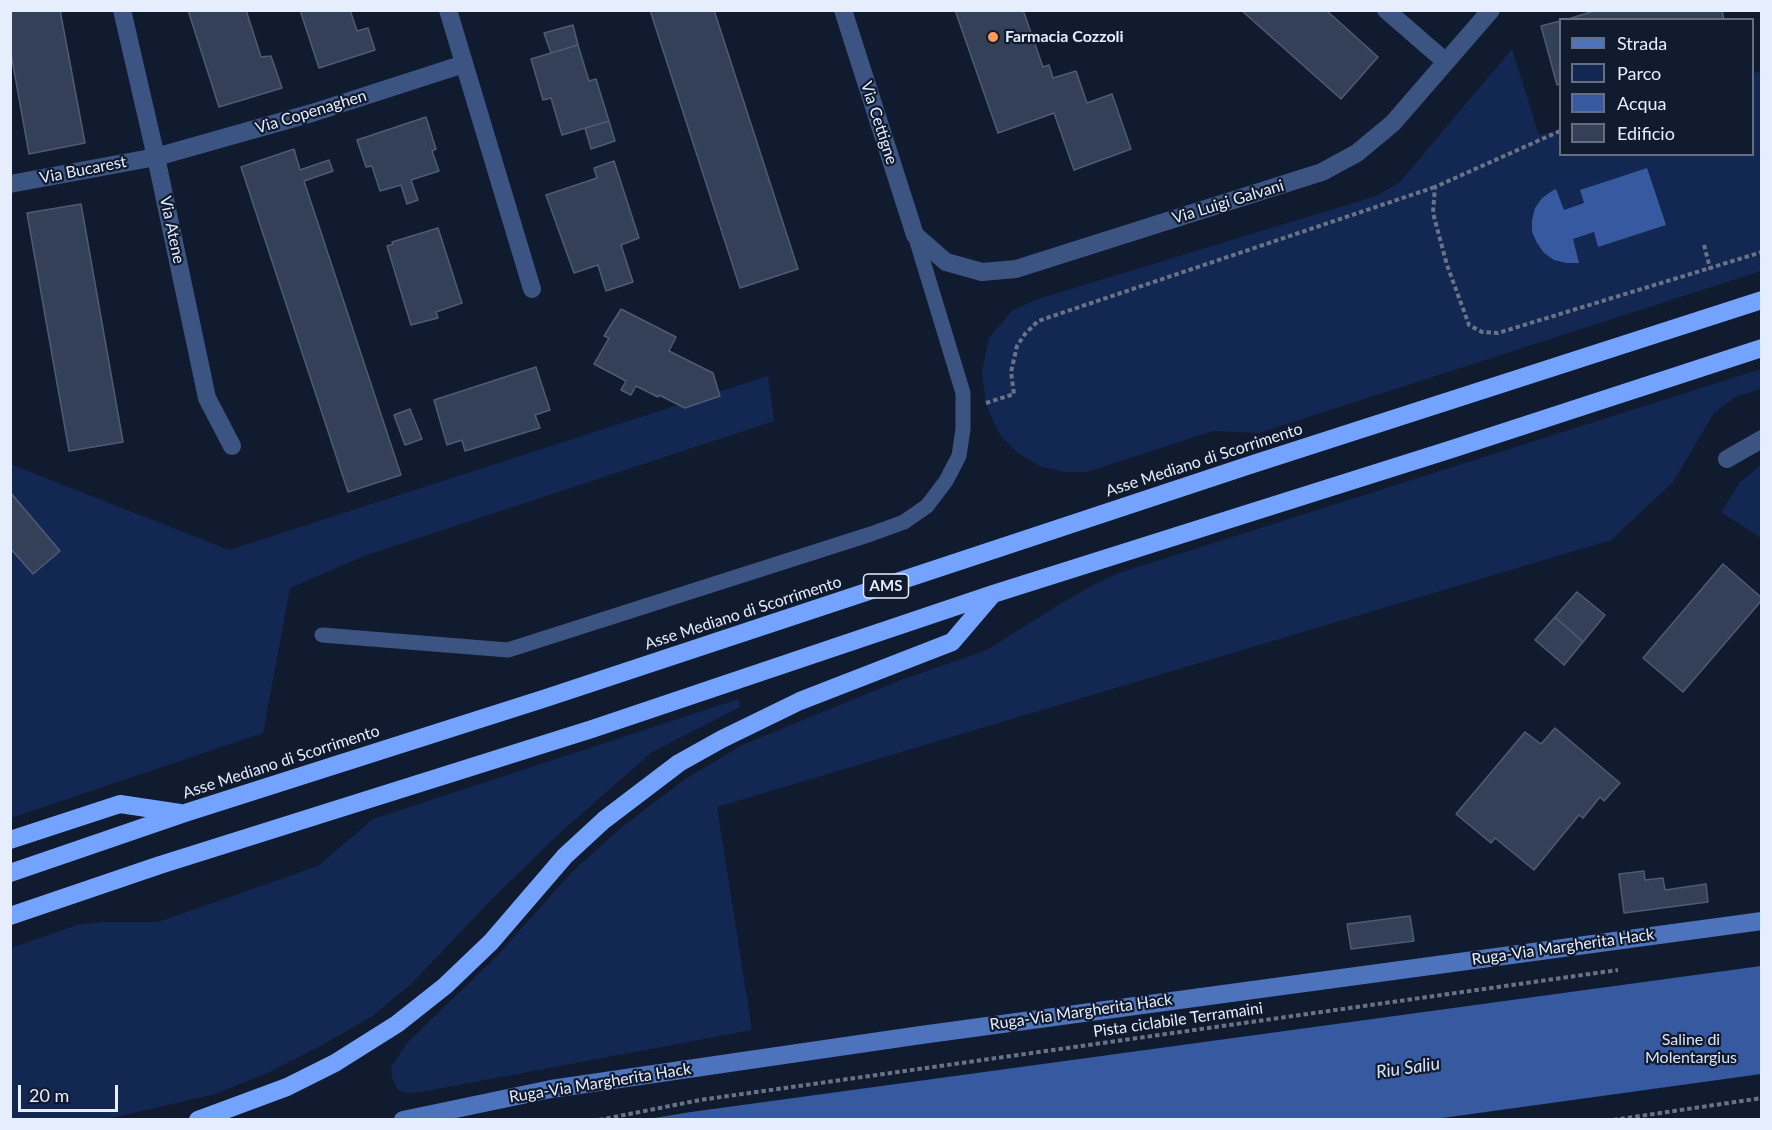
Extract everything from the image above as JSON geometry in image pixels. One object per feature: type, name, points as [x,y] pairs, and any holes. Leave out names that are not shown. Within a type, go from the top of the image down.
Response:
[{"type":"highway","name":"Asse Mediano di Scorrimento","points":[[10,873],[185,813],[546,698],[1247,466],[1761,300]]},
{"type":"highway","name":"AMS","points":[[10,916],[160,865],[592,729],[993,594],[1452,449],[1761,348]]},
{"type":"highway","points":[[198,1119],[287,1087],[335,1063],[397,1024],[445,986],[491,942],[565,856],[604,819],[679,763],[800,701],[952,642],[993,594]]},
{"type":"highway","points":[[10,840],[120,804],[185,813]]},
{"type":"main road","name":"Ruga-Via Margherita Hack","points":[[403,1119],[551,1089],[921,1035],[1761,921]]},
{"type":"street","name":"Via Atene","points":[[122,10],[207,398],[232,446]]},
{"type":"street","points":[[448,10],[532,289]]},
{"type":"street","name":"Via Cettigne","points":[[843,10],[915,235]]},
{"type":"street","points":[[1386,10],[1446,62]]},
{"type":"street","name":"Via Luigi Galvani","points":[[915,235],[946,262],[982,272],[1016,268],[1322,172],[1357,153],[1393,123],[1491,10]]},
{"type":"street","name":"Via Copenaghen","points":[[156,157],[312,113],[464,64]]},
{"type":"street","name":"Via Bucarest","points":[[10,184],[156,157]]},
{"type":"street","points":[[1727,459],[1761,439]]},
{"type":"lane","points":[[322,635],[508,650],[904,522],[927,506],[946,481],[959,456],[963,429],[963,393],[915,235]]},
{"type":"path","points":[[963,410],[1014,394],[1011,372],[1017,346],[1038,321],[1435,187],[1559,131]]},
{"type":"path","points":[[1435,187],[1433,213],[1447,266],[1469,326],[1482,332],[1498,333],[1761,252]]},
{"type":"path","points":[[1704,245],[1710,268]]},
{"type":"path","name":"Pista ciclabile Terramaini","points":[[599,1119],[734,1095],[1621,969]]},
{"type":"path","points":[[1614,1119],[1761,1098]]},
{"type":"green space","points":[[1512,49],[1539,135],[1559,130],[1559,156],[1754,156],[1754,74],[1761,71],[1761,271],[1259,433],[1213,431],[1087,472],[1066,472],[1041,467],[1018,453],[1000,435],[986,405],[982,372],[989,338],[1012,311],[1035,300],[1376,196],[1400,182]]},
{"type":"green space","points":[[1761,369],[1761,389],[1735,397],[1714,413],[1673,482],[1611,540],[717,807],[752,1030],[421,1092],[406,1093],[397,1089],[392,1078],[391,1067],[407,1043],[495,958],[572,872],[622,827],[684,780],[742,745],[901,680],[987,650],[1062,603],[1119,573]]},
{"type":"green space","points":[[768,376],[774,421],[364,556],[290,588],[263,733],[11,818],[10,464],[229,550]]},
{"type":"green space","points":[[1761,465],[1761,538],[1721,512],[1740,482]]},
{"type":"green space","points":[[739,699],[740,707],[652,752],[562,831],[496,895],[411,984],[371,1017],[270,1072],[215,1094],[107,1119],[11,1119],[11,948],[77,925],[103,922],[158,922],[318,866],[373,819]]},
{"type":"water","points":[[1647,168],[1666,225],[1598,247],[1594,232],[1573,239],[1579,263],[1554,260],[1544,253],[1532,232],[1535,208],[1542,198],[1556,189],[1564,210],[1584,203],[1580,190]]},
{"type":"water","name":"Saline di Molentargius","points":[[1761,966],[1761,1074],[1428,1120],[648,1119],[691,1112]]},
{"type":"building","points":[[10,10],[60,10],[85,143],[29,154],[10,48]]},
{"type":"building","points":[[188,10],[246,10],[261,57],[271,56],[282,88],[219,107]]},
{"type":"building","points":[[300,10],[350,10],[357,31],[368,28],[375,50],[319,68]]},
{"type":"building","points":[[650,10],[714,10],[798,269],[740,288]]},
{"type":"building","points":[[955,10],[1023,10],[1043,67],[1049,65],[1053,78],[1076,71],[1087,103],[1112,94],[1131,149],[1074,170],[1054,113],[998,133]]},
{"type":"building","points":[[1241,10],[1326,10],[1378,57],[1341,99]]},
{"type":"building","points":[[1597,10],[1722,10],[1724,18],[1571,18]]},
{"type":"building","points":[[1559,21],[1559,84],[1557,85],[1541,26]]},
{"type":"building","points":[[573,25],[578,45],[551,53],[544,33]]},
{"type":"building","points":[[578,45],[589,81],[596,79],[609,121],[562,135],[551,98],[543,100],[531,59]]},
{"type":"building","points":[[426,117],[436,149],[432,151],[439,171],[411,180],[418,200],[407,204],[401,185],[380,191],[372,166],[366,167],[357,140]]},
{"type":"building","points":[[609,121],[615,141],[591,149],[585,128]]},
{"type":"building","points":[[294,149],[300,170],[329,160],[333,171],[304,181],[401,475],[348,492],[241,167]]},
{"type":"building","points":[[614,161],[639,238],[621,245],[633,282],[606,291],[598,265],[574,273],[546,195],[597,178],[594,168]]},
{"type":"building","points":[[81,204],[123,442],[69,451],[27,213]]},
{"type":"building","points":[[438,228],[462,303],[436,312],[438,318],[411,325],[387,246],[393,244],[392,242]]},
{"type":"building","points":[[621,309],[676,337],[669,351],[713,373],[720,396],[685,408],[636,386],[631,395],[621,390],[626,381],[594,364],[609,338],[604,336]]},
{"type":"building","points":[[536,367],[550,410],[535,415],[540,428],[465,451],[462,440],[447,445],[434,400]]},
{"type":"building","points":[[410,409],[422,439],[405,445],[394,415]]},
{"type":"building","points":[[10,492],[60,551],[33,574],[10,548]]},
{"type":"building","points":[[1723,564],[1762,600],[1683,692],[1643,658]]},
{"type":"building","points":[[1577,592],[1605,615],[1583,642],[1555,617]]},
{"type":"building","points":[[1555,617],[1583,642],[1564,665],[1535,640]]},
{"type":"building","points":[[1555,728],[1620,783],[1604,801],[1600,797],[1583,818],[1579,815],[1534,870],[1495,838],[1491,843],[1456,814],[1525,732],[1541,744]]},
{"type":"building","points":[[1644,871],[1645,880],[1663,878],[1665,890],[1706,884],[1708,902],[1624,913],[1619,874]]},
{"type":"building","points":[[1410,916],[1414,941],[1351,949],[1347,924]]},
{"type":"place","name":"Farmacia Cozzoli","points":[[993,37]]},
{"type":"water label","name":"Riu Saliu","points":[[1408,1068]]}]
